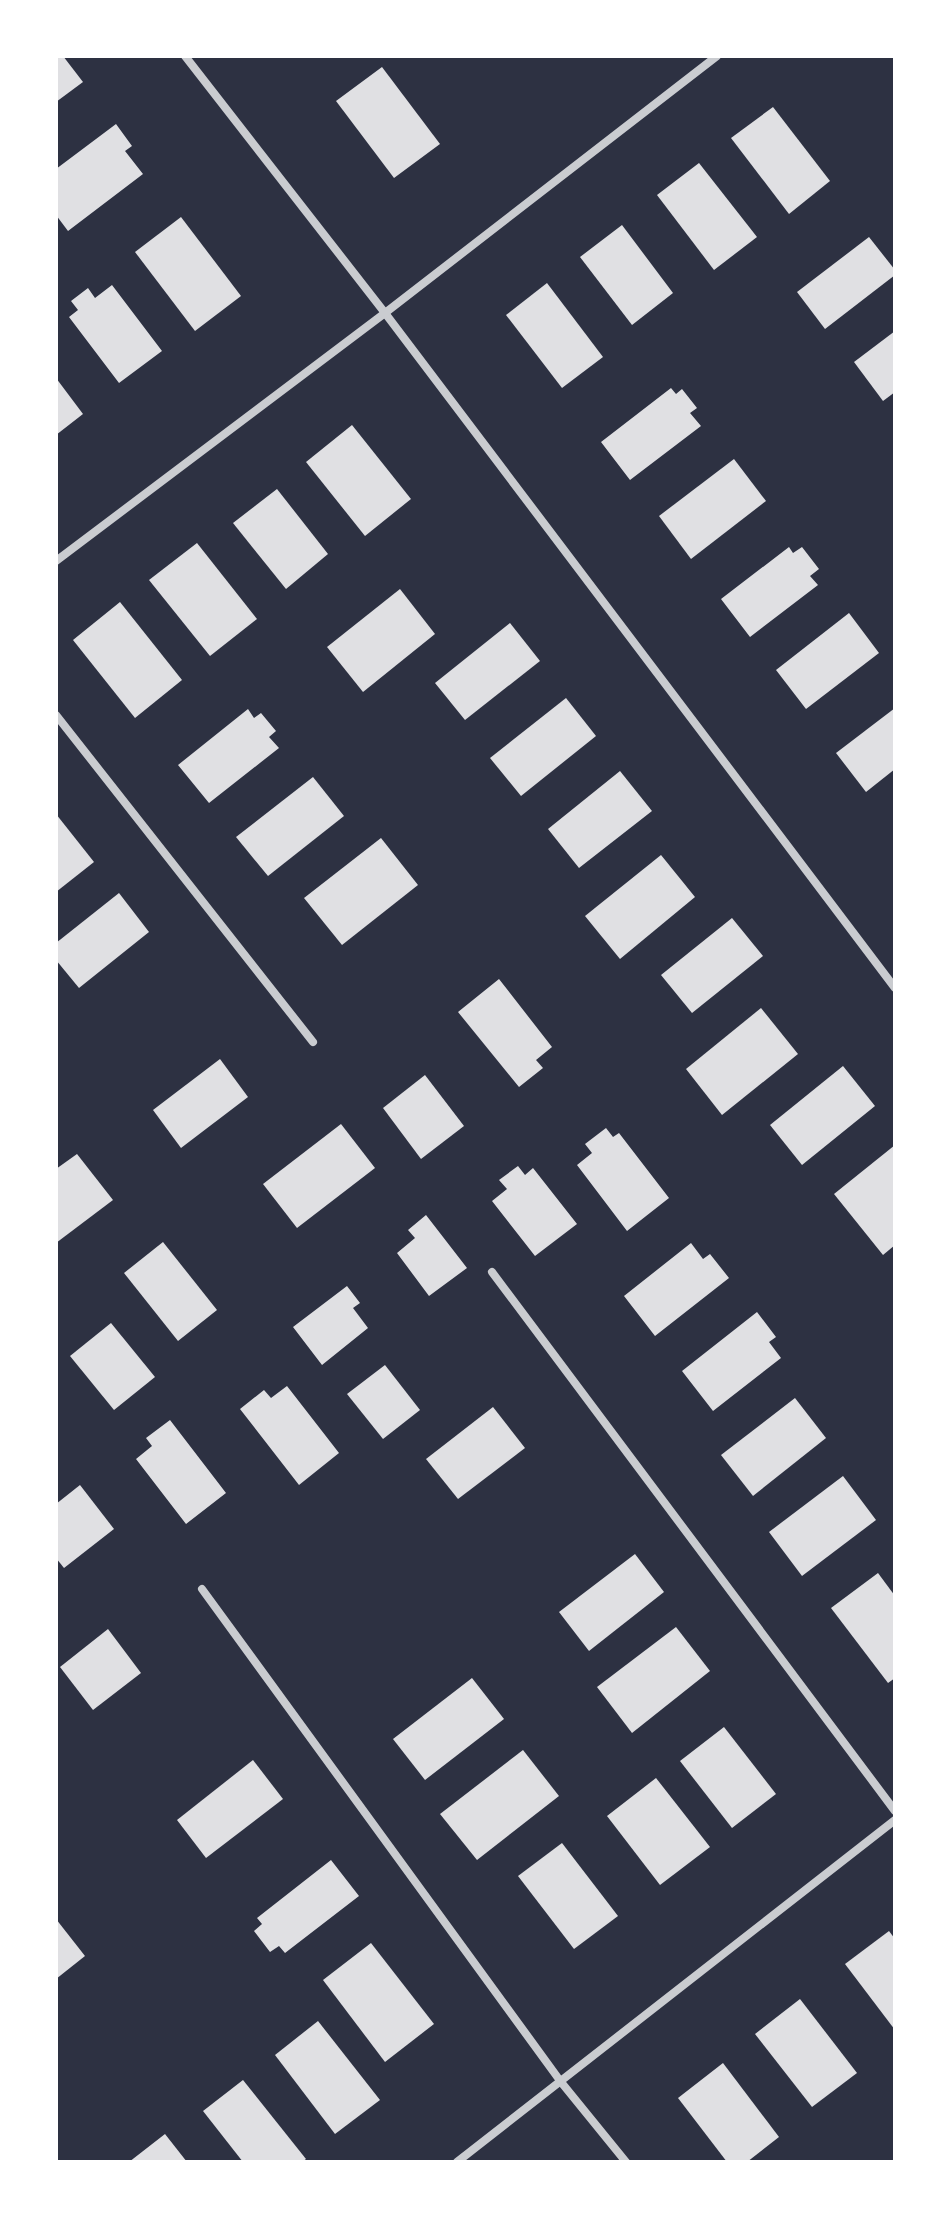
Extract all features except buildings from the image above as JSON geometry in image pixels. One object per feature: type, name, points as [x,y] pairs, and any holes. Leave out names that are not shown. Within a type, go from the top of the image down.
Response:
[{"type":"street","points":[[185,56],[385,313],[895,988]]},
{"type":"street","points":[[56,561],[385,313],[717,56]]},
{"type":"street","points":[[56,715],[313,1042]]},
{"type":"street","points":[[492,1272],[895,1811]]},
{"type":"street","points":[[202,1589],[561,2082],[626,2162]]},
{"type":"street","points":[[457,2162],[895,1820]]}]
